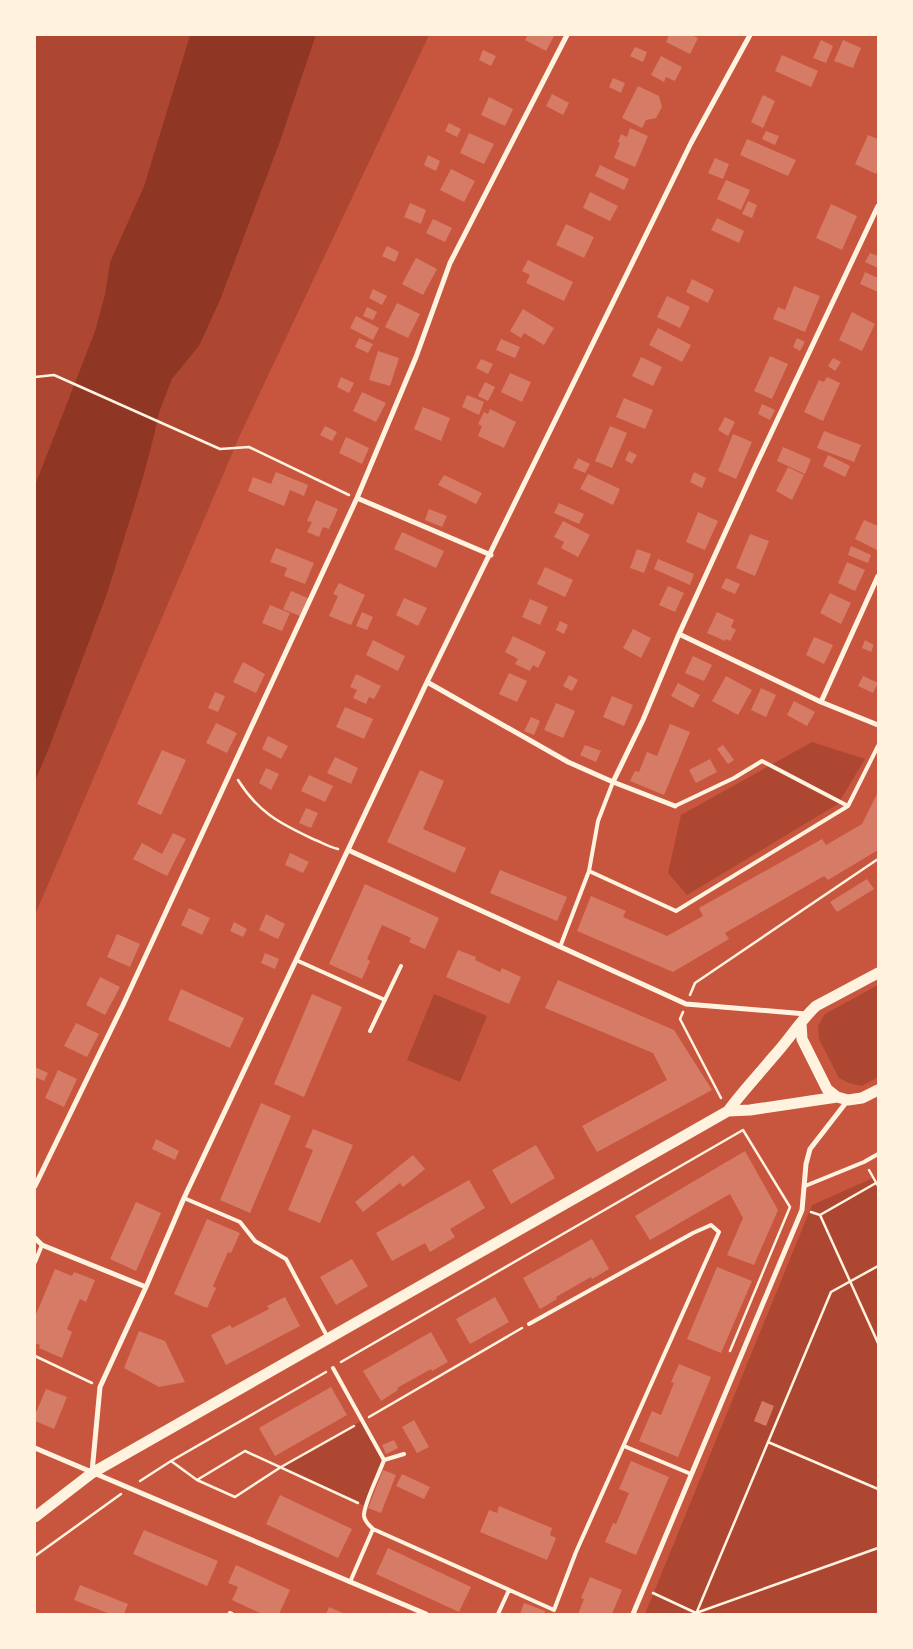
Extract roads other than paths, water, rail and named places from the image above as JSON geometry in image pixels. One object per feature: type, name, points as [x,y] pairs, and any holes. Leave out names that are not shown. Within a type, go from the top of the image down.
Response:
[{"type":"main road","points":[[35,1517],[92,1473],[728,1111],[816,1006],[878,973]]},
{"type":"main road","points":[[804,1018],[802,1038],[827,1089],[843,1099]]},
{"type":"main road","points":[[728,1111],[862,1098],[878,1090]]},
{"type":"street","points":[[35,1186],[119,1014],[357,498],[416,357],[450,263],[567,35]]},
{"type":"street","points":[[92,1473],[100,1387],[184,1198],[427,682],[691,143],[750,35]]},
{"type":"street","points":[[613,782],[643,720],[679,634],[756,465],[878,206]]},
{"type":"street","points":[[357,498],[491,554]]},
{"type":"street","points":[[821,702],[878,576]]},
{"type":"street","points":[[679,634],[821,702],[878,725]]},
{"type":"street","points":[[427,682],[568,762],[675,806]]},
{"type":"street","points":[[348,850],[686,1004],[804,1018]]},
{"type":"street","points":[[633,1614],[802,1210],[806,1164],[810,1149],[843,1099]]},
{"type":"street","points":[[35,1238],[42,1245],[146,1287]]},
{"type":"street","points":[[35,1448],[426,1614]]},
{"type":"lane","points":[[589,871],[676,911],[848,806],[878,746]]},
{"type":"lane","points":[[675,806],[734,778],[762,761],[848,806]]},
{"type":"lane","points":[[560,947],[589,871],[598,820],[613,782]]},
{"type":"lane","points":[[296,960],[385,1000]]},
{"type":"lane","points":[[370,1031],[401,966]]},
{"type":"lane","points":[[805,1186],[864,1162],[878,1154]]},
{"type":"lane","points":[[184,1198],[240,1222],[255,1242],[286,1259],[328,1338]]},
{"type":"lane","points":[[384,1460],[365,1506],[364,1516],[367,1523],[373,1529],[554,1610],[576,1552],[719,1232],[711,1225],[693,1233],[529,1324]]},
{"type":"lane","points":[[35,1262],[42,1245]]},
{"type":"lane","points":[[333,1368],[384,1460]]},
{"type":"lane","points":[[624,1446],[691,1474]]},
{"type":"lane","points":[[384,1460],[404,1454]]},
{"type":"lane","points":[[350,1582],[373,1529]]},
{"type":"lane","points":[[498,1614],[509,1590]]}]
